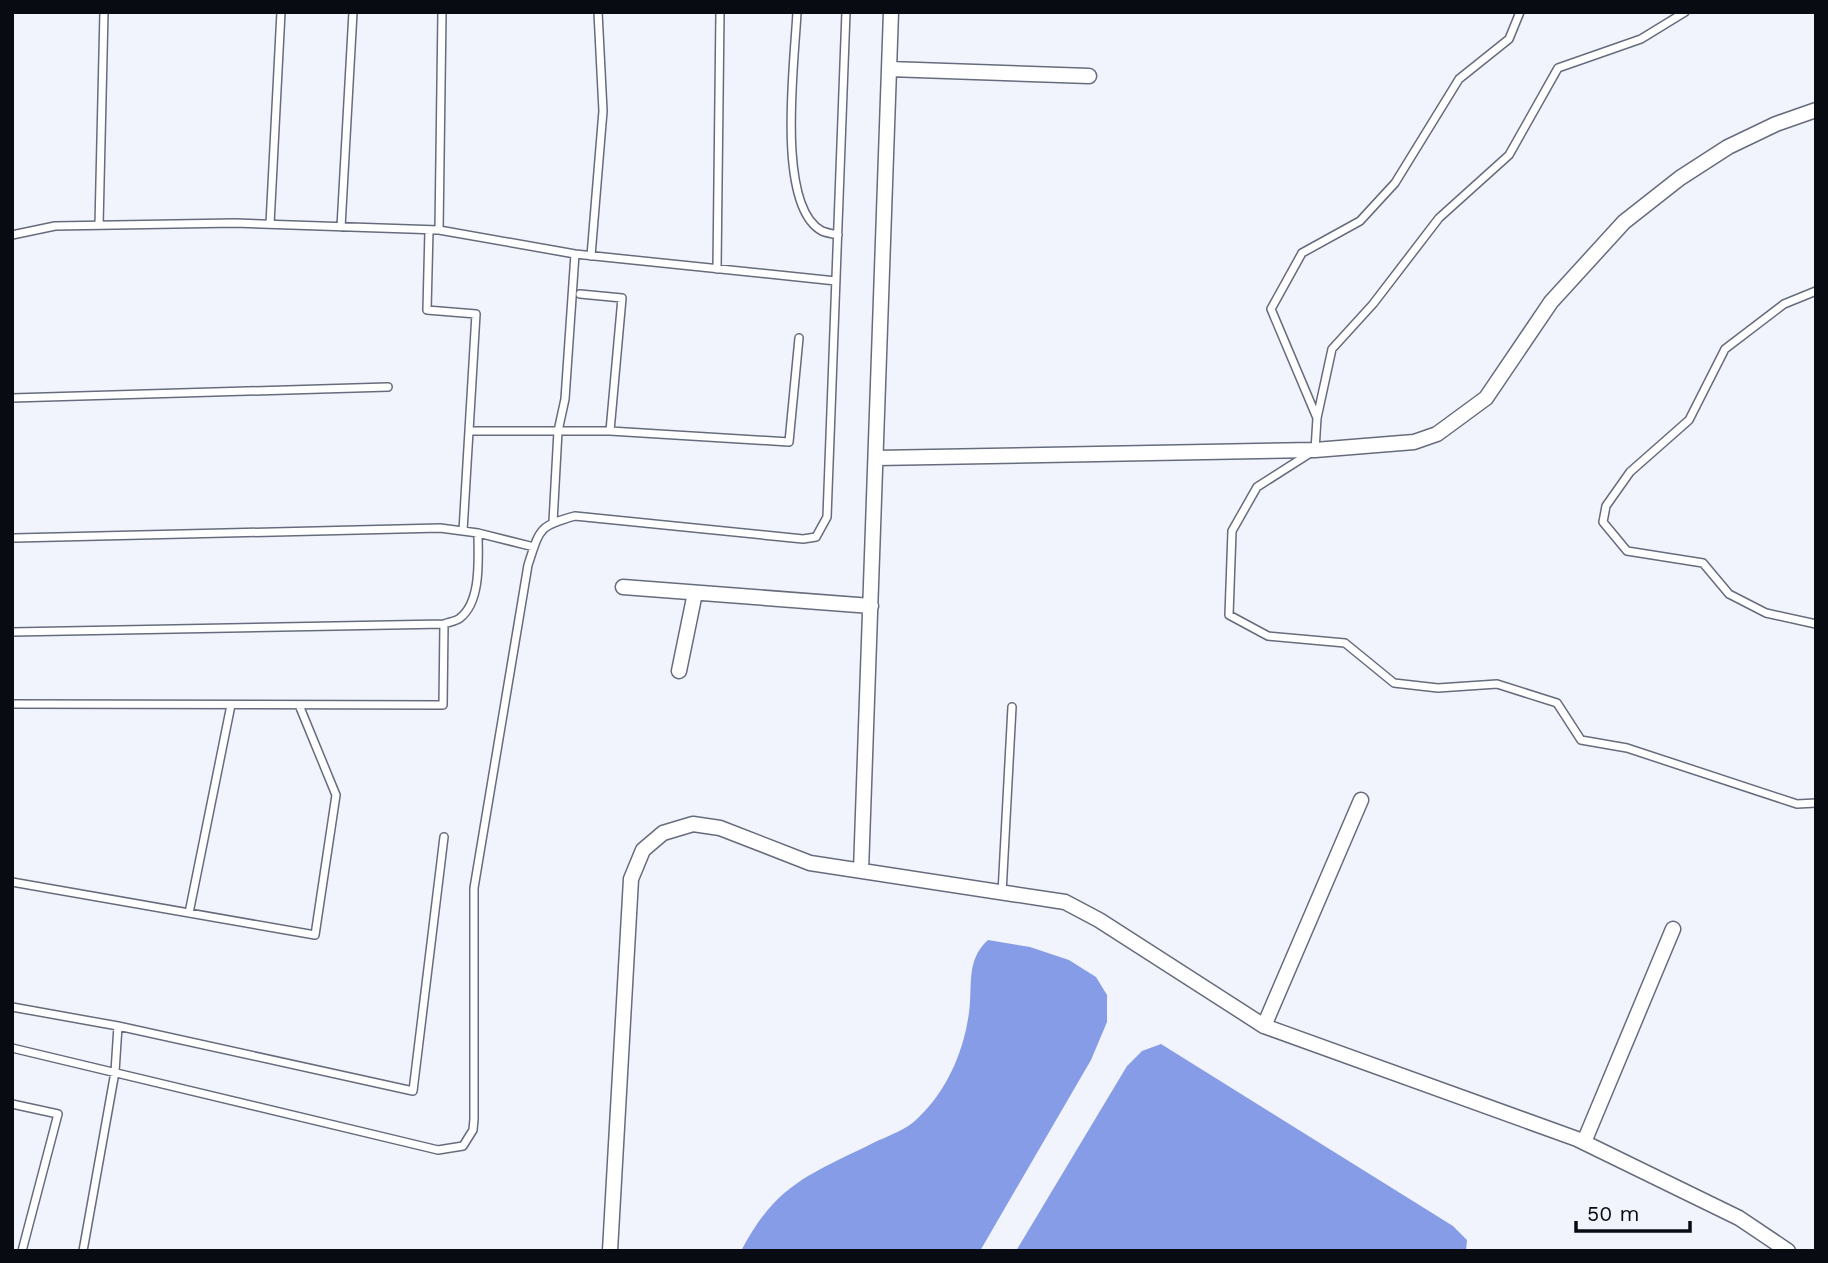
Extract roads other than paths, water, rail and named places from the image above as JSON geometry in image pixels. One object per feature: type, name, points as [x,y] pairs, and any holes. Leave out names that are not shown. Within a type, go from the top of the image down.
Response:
[{"type":"street","points":[[861,871],[891,12]]},
{"type":"street","points":[[889,69],[1089,76]]},
{"type":"street","points":[[876,458],[1315,450],[1414,442],[1437,434],[1459,421],[1486,398],[1551,302],[1624,222],[1680,178],[1728,147],[1816,110]]},
{"type":"street","points":[[623,587],[870,606]]},
{"type":"street","points":[[679,671],[695,593]]},
{"type":"street","points":[[1264,1026],[1361,800]]},
{"type":"street","points":[[610,1251],[631,879],[643,850],[663,833],[693,824],[720,828],[810,863],[1065,902],[1099,920],[1264,1026],[1584,1142],[1739,1218],[1788,1251]]},
{"type":"street","points":[[1584,1142],[1673,929]]},
{"type":"lane","points":[[99,225],[104,12]]},
{"type":"lane","points":[[270,224],[281,12]]},
{"type":"lane","points":[[341,227],[353,12]]},
{"type":"lane","points":[[439,230],[442,12]]},
{"type":"lane","points":[[591,256],[603,111],[598,12]]},
{"type":"lane","points":[[717,269],[720,12]]},
{"type":"lane","points":[[797,12],[791,156],[794,181],[807,214],[821,230],[838,235]]},
{"type":"lane","points":[[12,1048],[438,1150],[463,1146],[473,1130],[474,1119],[474,888],[528,565],[534,547],[547,524],[575,516],[803,540],[816,537],[827,517],[846,12]]},
{"type":"lane","points":[[1317,418],[1271,309],[1302,253],[1360,221],[1395,183],[1459,79],[1509,39],[1520,12]]},
{"type":"lane","points":[[1685,12],[1641,39],[1558,68],[1509,155],[1440,218],[1373,304],[1332,349],[1317,418],[1315,450],[1257,487],[1231,531],[1228,615],[1268,636],[1345,643],[1394,683],[1438,688],[1497,684],[1557,703],[1581,740],[1627,748],[1797,804],[1816,803]]},
{"type":"lane","points":[[15,233],[54,226],[99,225],[270,224],[439,230],[575,254],[836,281]]},
{"type":"lane","points":[[429,230],[427,310],[476,314],[463,531]]},
{"type":"lane","points":[[553,522],[558,431],[565,399],[575,254]]},
{"type":"lane","points":[[1816,291],[1784,304],[1725,349],[1689,420],[1630,472],[1606,506],[1603,523],[1627,551],[1703,563],[1729,594],[1766,613],[1816,624]]},
{"type":"lane","points":[[580,294],[622,298],[610,431]]},
{"type":"lane","points":[[471,431],[610,431],[789,442],[799,338]]},
{"type":"lane","points":[[12,398],[388,387]]},
{"type":"lane","points":[[15,538],[426,528],[478,533],[534,547]]},
{"type":"lane","points":[[12,632],[444,624],[460,618],[471,601],[478,572],[478,533]]},
{"type":"lane","points":[[12,705],[443,705],[444,624]]},
{"type":"lane","points":[[189,913],[231,705]]},
{"type":"lane","points":[[12,882],[315,935],[336,795],[299,705]]},
{"type":"lane","points":[[1002,892],[1012,707]]},
{"type":"lane","points":[[12,1007],[118,1026],[413,1091],[444,837]]},
{"type":"lane","points":[[83,1251],[115,1072],[118,1026]]},
{"type":"lane","points":[[12,1104],[58,1114],[22,1251]]},
{"type":"water","points":[[988,940],[1030,947],[1069,960],[1096,977],[1107,995],[1107,1022],[1091,1060],[980,1251],[741,1251],[767,1210],[796,1184],[830,1164],[904,1129],[929,1107],[945,1084],[962,1046],[970,1008],[973,967],[980,948]]},
{"type":"water","points":[[1161,1044],[1453,1226],[1467,1240],[1466,1251],[1016,1251],[1127,1066],[1142,1051]]}]
